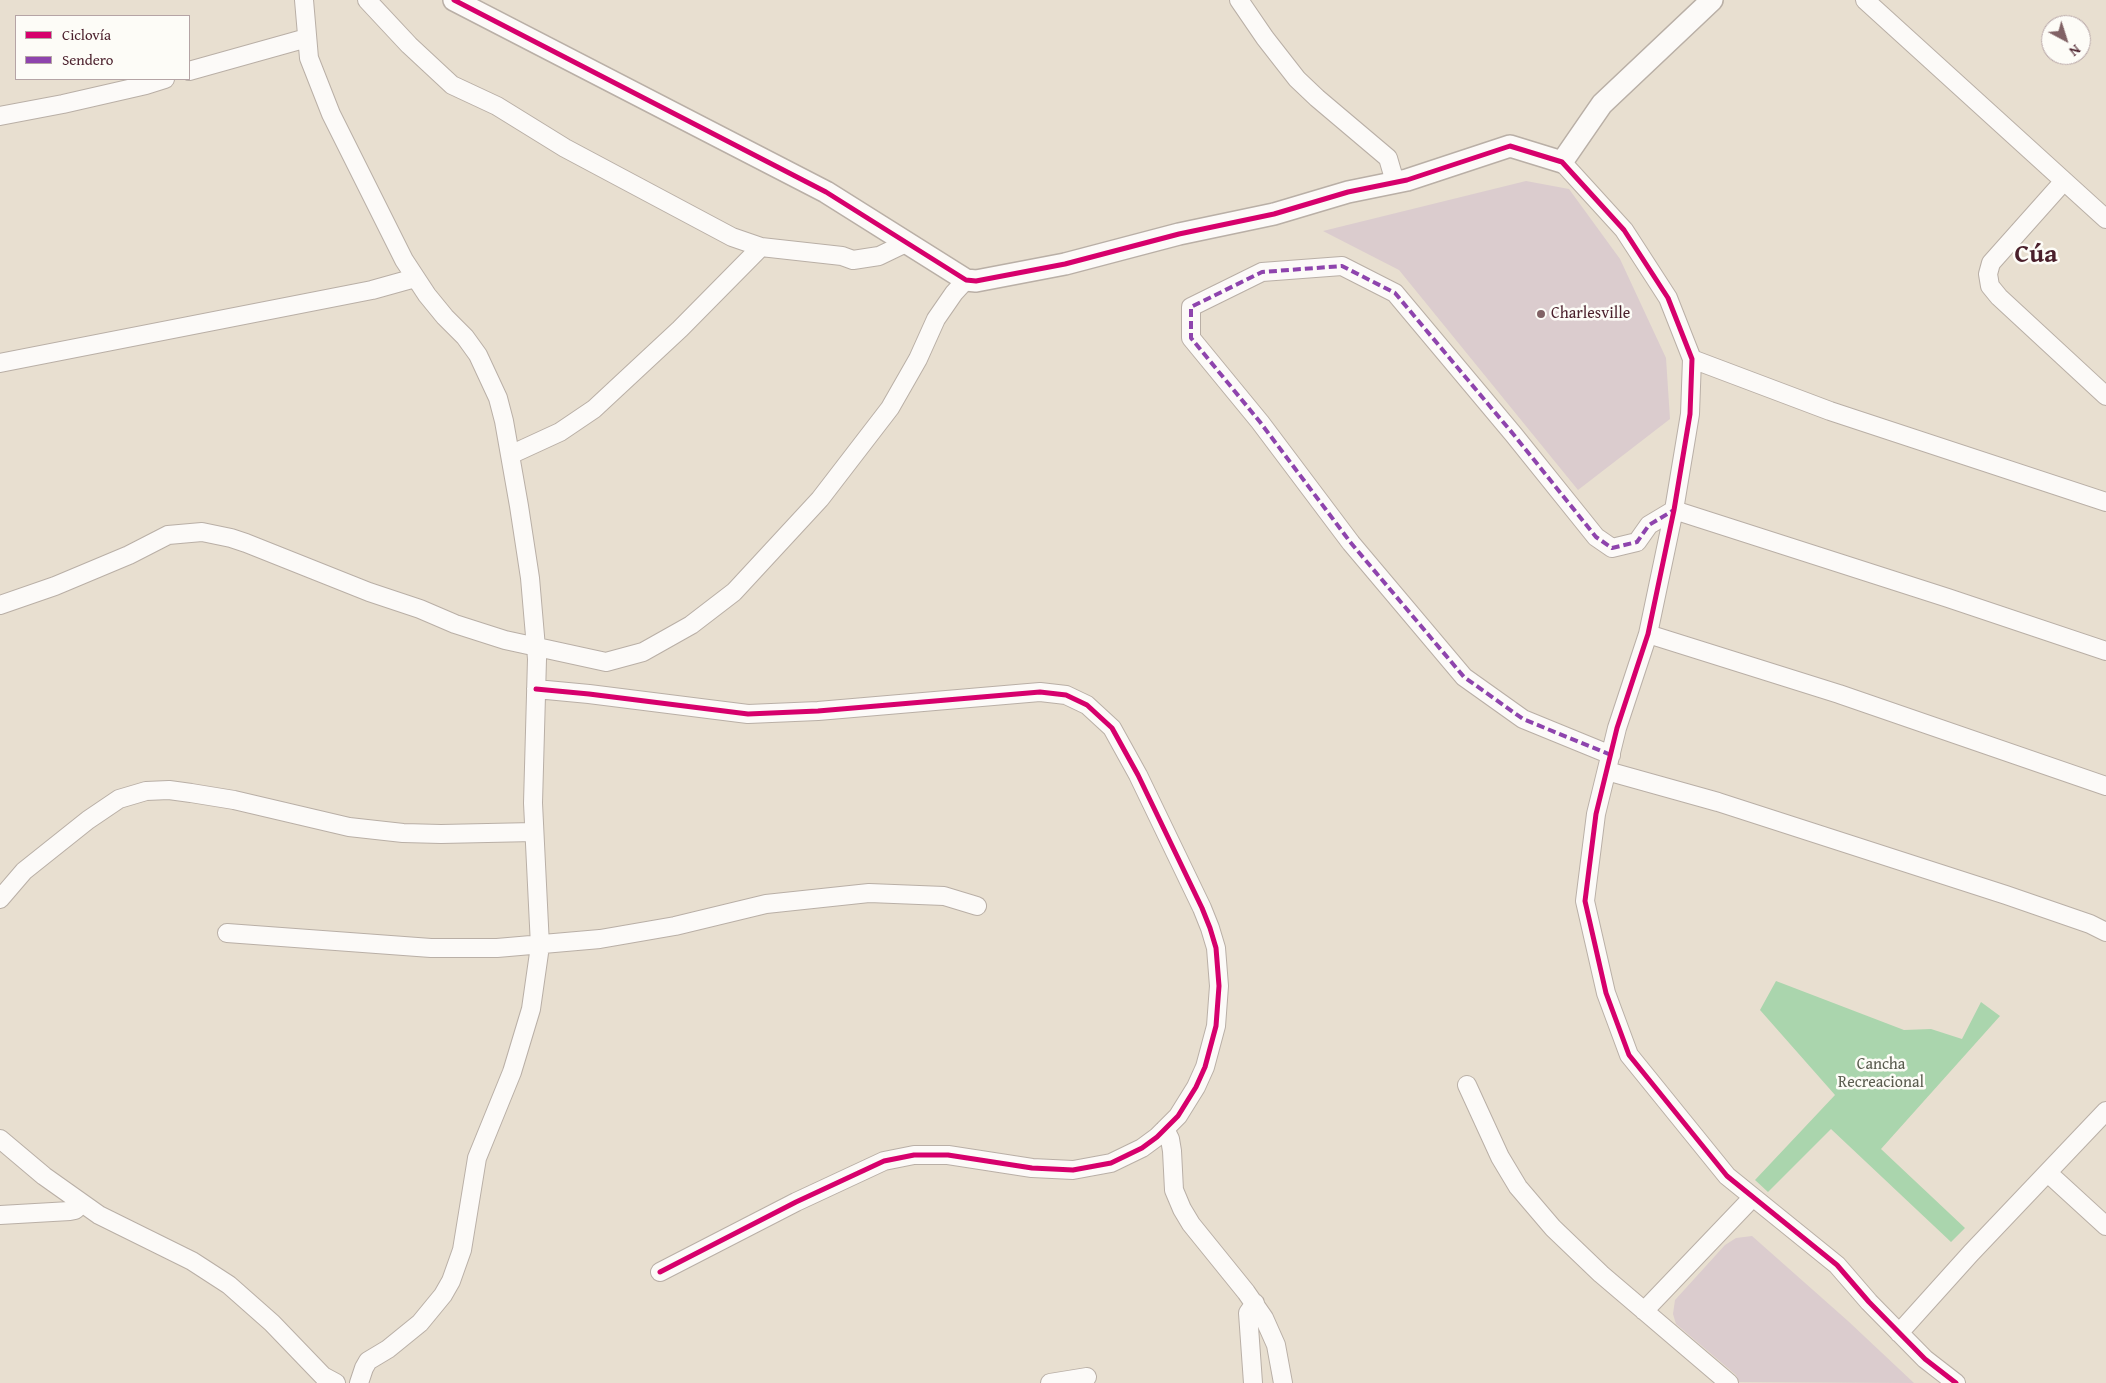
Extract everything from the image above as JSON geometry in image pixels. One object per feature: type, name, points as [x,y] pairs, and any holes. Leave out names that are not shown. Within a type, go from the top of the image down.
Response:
[{"type":"street","points":[[304,0],[309,58],[331,114],[415,278],[445,317],[465,337],[488,375],[498,398],[510,455],[530,578],[536,648],[533,803],[540,946],[531,1009],[523,1040],[477,1158],[458,1266],[451,1281],[432,1309],[400,1339],[368,1361],[359,1383]]},
{"type":"street","points":[[367,0],[409,45],[452,85],[497,106],[566,148],[732,237],[761,247],[842,256],[854,260],[879,256],[906,243]]},
{"type":"street","points":[[454,0],[826,192],[966,280],[976,281],[1065,264],[1179,234],[1274,214],[1348,192],[1395,182],[1510,146],[1562,162],[1624,230],[1668,298],[1692,358],[1690,414],[1674,510],[1648,634],[1617,728],[1596,814],[1584,901],[1606,993],[1629,1055],[1727,1176],[1837,1265],[1899,1333],[1925,1358],[1956,1383]]},
{"type":"street","points":[[1239,0],[1265,38],[1297,79],[1388,158],[1395,182]]},
{"type":"street","points":[[1562,162],[1602,104],[1712,0]]},
{"type":"street","points":[[1866,0],[2106,219]]},
{"type":"street","points":[[190,71],[307,38]]},
{"type":"street","points":[[0,116],[81,100],[161,80]]},
{"type":"street","points":[[2064,181],[1991,262],[1988,274],[1990,286],[1999,297],[2106,396]]},
{"type":"street","points":[[510,455],[560,432],[594,409],[701,308],[761,247]]},
{"type":"street","points":[[2106,651],[1674,510],[1649,525],[1637,542],[1612,548],[1596,537],[1514,435],[1395,293],[1342,266],[1262,272],[1191,307],[1191,338],[1266,430],[1351,543],[1464,677],[1523,719],[1609,763],[1728,805],[2006,895],[2090,924],[2106,932]]},
{"type":"street","points":[[0,363],[372,290],[415,278]]},
{"type":"street","points":[[0,605],[129,555],[168,535],[202,532],[238,540],[455,624],[536,648],[606,662],[643,652],[691,625],[734,592],[820,499],[890,408],[918,359],[936,319],[954,293],[966,280]]},
{"type":"street","points":[[1692,358],[1830,411],[2106,502]]},
{"type":"street","points":[[1648,634],[1839,694],[2106,786]]},
{"type":"street","points":[[536,690],[589,694],[640,702],[748,714],[818,711],[1040,692],[1066,696],[1092,708],[1112,728],[1138,775],[1202,908],[1216,948],[1219,986],[1212,1046],[1196,1087],[1184,1107],[1165,1129],[1142,1148],[1111,1163],[1073,1170],[1032,1168],[948,1155],[914,1155],[884,1162],[796,1202],[660,1272]]},
{"type":"street","points":[[0,898],[24,871],[88,820],[119,799],[146,791],[169,790],[234,800],[349,827],[403,833],[534,832]]},
{"type":"street","points":[[227,933],[431,948],[497,948],[540,946],[600,939],[675,926],[766,904],[869,892],[944,896],[977,906]]},
{"type":"street","points":[[1467,1085],[1500,1157],[1518,1187],[1553,1228],[1601,1274],[1729,1383]]},
{"type":"street","points":[[1899,1333],[1970,1253],[2106,1110]]},
{"type":"street","points":[[1165,1129],[1170,1139],[1172,1151],[1174,1190],[1182,1209],[1191,1224],[1255,1303],[1276,1345],[1283,1383]]},
{"type":"street","points":[[0,1139],[44,1176],[82,1204],[123,1228],[192,1262],[229,1285],[258,1309],[323,1376],[336,1383]]},
{"type":"street","points":[[2048,1173],[2106,1226]]},
{"type":"street","points":[[1644,1311],[1753,1197]]},
{"type":"street","points":[[0,1215],[70,1211],[75,1210],[82,1204]]},
{"type":"street","points":[[1253,1383],[1248,1313],[1255,1303]]},
{"type":"street","points":[[1050,1383],[1087,1377]]},
{"type":"green space","name":"Cancha Recreacional","points":[[1776,981],[1904,1030],[1931,1029],[1962,1039],[1981,1002],[2000,1016],[1881,1149],[1965,1228],[1951,1242],[1831,1129],[1768,1192],[1755,1180],[1835,1095],[1760,1010]]},
{"type":"building","name":"Charlesville","points":[[1526,181],[1569,189],[1620,259],[1666,358],[1670,419],[1578,490],[1399,270],[1323,231]]},
{"type":"building","points":[[1752,1236],[1848,1321],[1914,1383],[1739,1382],[1736,1375],[1676,1324],[1673,1314],[1675,1300],[1725,1245],[1736,1238]]},
{"type":"marked path","points":[[1611,755],[1523,719],[1464,677],[1351,543],[1260,422],[1191,338],[1191,307],[1262,272],[1342,266],[1395,293],[1514,435],[1596,537],[1612,548],[1637,542],[1649,525],[1674,510]]},
{"type":"cycle path","points":[[454,0],[826,192],[966,280],[976,281],[1065,264],[1179,234],[1274,214],[1348,192],[1407,180],[1510,146],[1562,162],[1624,230],[1668,298],[1692,359],[1690,414],[1674,510],[1648,634],[1617,728],[1596,814],[1585,901],[1606,993],[1629,1055],[1727,1176],[1837,1265],[1869,1302],[1925,1359],[1956,1383]]},
{"type":"cycle path","points":[[536,689],[748,714],[818,711],[1040,692],[1066,695],[1087,705],[1112,728],[1138,775],[1202,908],[1216,948],[1219,986],[1216,1026],[1205,1067],[1196,1087],[1178,1116],[1157,1137],[1142,1148],[1111,1163],[1073,1170],[1032,1168],[948,1155],[914,1155],[884,1161],[796,1202],[660,1272]]},
{"type":"place","name":"Charlesville","points":[[1541,314]]},
{"type":"district","name":"Cúa","points":[[2036,255]]}]
